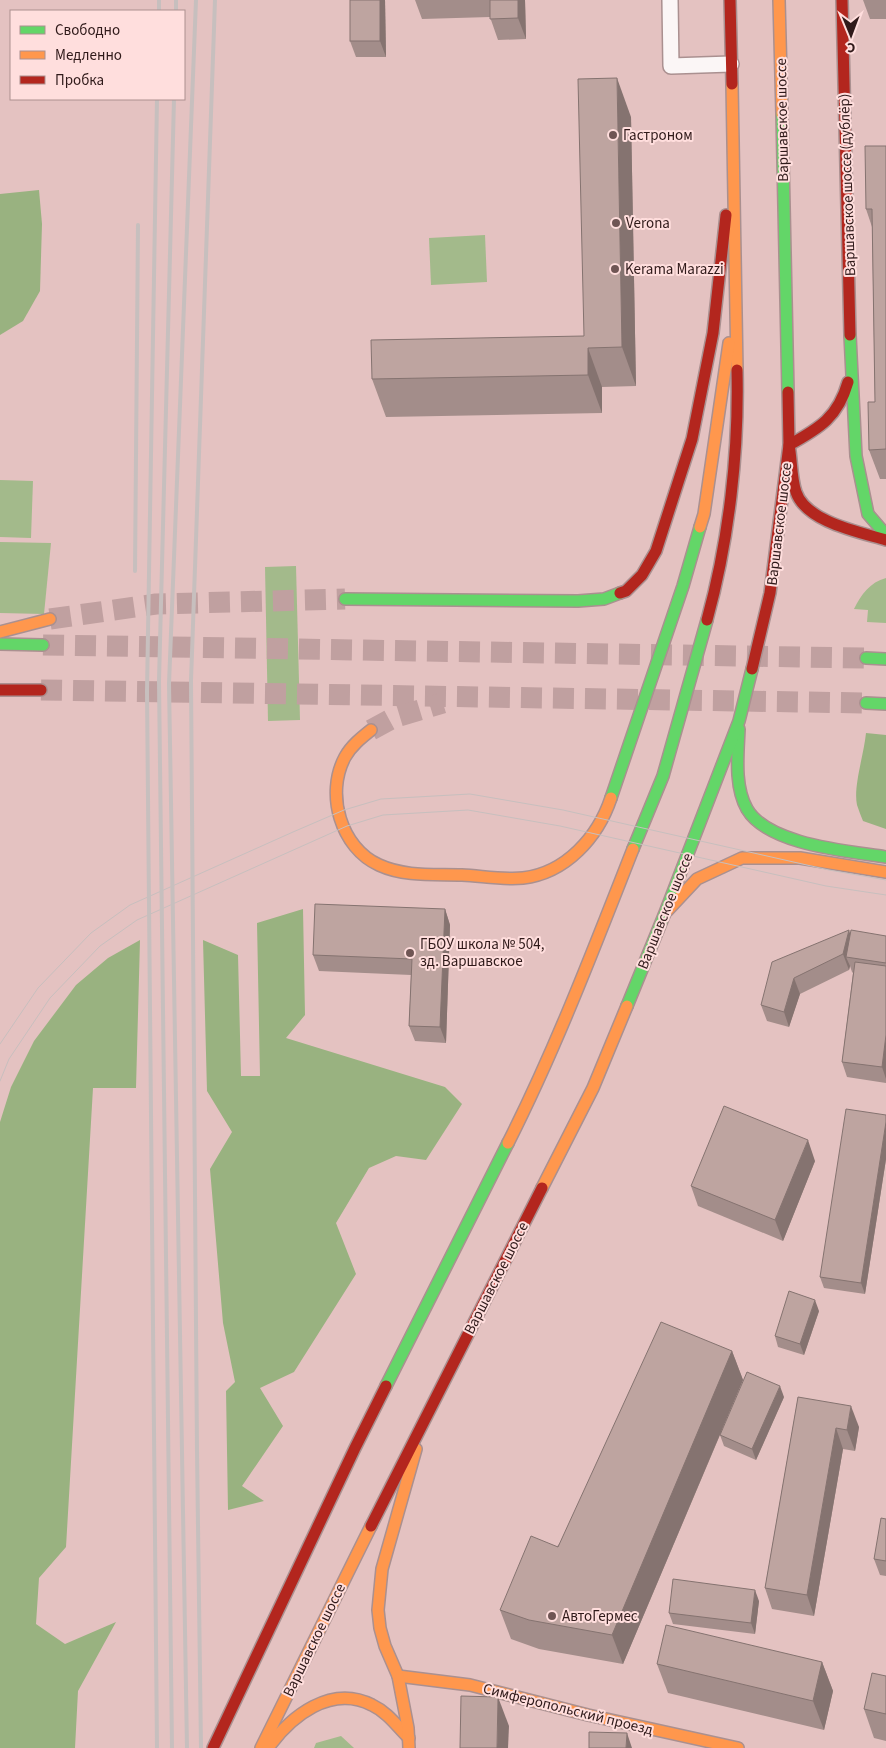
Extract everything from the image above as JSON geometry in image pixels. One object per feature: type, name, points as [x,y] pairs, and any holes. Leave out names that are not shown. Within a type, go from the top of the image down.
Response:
[{"type":"main road","points":[[213,1748],[355,1448],[527,1105],[572,1004],[663,776],[714,594],[731,496],[738,408],[730,0]]},
{"type":"main road","name":"Варшавское шоссе","points":[[261,1748],[425,1417],[593,1088],[665,913],[739,721],[770,593],[789,445],[779,0]]},
{"type":"main road","name":"Варшавское шоссе (дублёр)","points":[[842,0],[851,369],[856,456],[868,514],[886,535]]},
{"type":"main road","points":[[345,599],[578,601],[604,599],[626,591],[642,575],[656,551],[692,439],[712,333],[733,152]]},
{"type":"main road","points":[[371,730],[356,743],[344,758],[336,780],[338,810],[346,834],[360,851],[375,863],[400,872],[508,878],[530,877],[568,862],[582,848],[595,830],[608,805],[683,586],[704,514],[736,298]]},
{"type":"main road","name":"Варшавское шоссе (дублёр)","points":[[789,445],[811,433],[832,416],[844,399],[851,369]]},
{"type":"main road","points":[[789,445],[796,494],[808,509],[826,521],[886,540]]},
{"type":"main road","points":[[0,632],[50,619]]},
{"type":"main road","points":[[0,644],[43,644]]},
{"type":"main road","points":[[866,658],[886,659]]},
{"type":"main road","points":[[0,690],[41,690]]},
{"type":"main road","points":[[0,697],[26,690]]},
{"type":"main road","points":[[866,703],[886,704]]},
{"type":"main road","points":[[739,721],[737,765],[743,797],[748,810],[759,822],[784,837],[830,848],[886,857]]},
{"type":"main road","points":[[665,913],[697,879],[742,858],[800,858],[886,872]]},
{"type":"main road","points":[[409,1743],[398,1676],[385,1646],[378,1610],[382,1569],[425,1417]]},
{"type":"main road","name":"Симферопольский проезд","points":[[398,1676],[470,1685],[588,1715],[738,1748]]},
{"type":"main road","points":[[268,1748],[284,1727],[308,1708],[331,1698],[354,1698],[385,1713],[409,1743]]},
{"type":"street","points":[[670,0],[671,66],[731,64]]},
{"type":"green space","points":[[39,190],[42,224],[40,291],[23,321],[0,335],[0,194]]},
{"type":"green space","points":[[485,235],[487,282],[431,285],[429,238]]},
{"type":"green space","points":[[0,480],[33,481],[31,538],[0,537]]},
{"type":"green space","points":[[0,542],[51,543],[44,614],[0,613]]},
{"type":"green space","points":[[296,566],[300,720],[268,721],[265,567]]},
{"type":"green space","points":[[886,578],[886,623],[867,622],[868,610],[854,609],[867,590],[875,583]]},
{"type":"green space","points":[[866,733],[886,735],[886,829],[863,821],[857,805],[856,789]]},
{"type":"green space","points":[[303,909],[305,1015],[286,1038],[445,1087],[462,1104],[426,1160],[396,1156],[369,1168],[336,1223],[356,1274],[294,1372],[260,1388],[283,1426],[242,1486],[264,1501],[228,1510],[226,1391],[235,1382],[223,1323],[210,1169],[232,1132],[207,1091],[203,940],[238,955],[241,1076],[260,1076],[257,923]]},
{"type":"green space","points":[[140,940],[136,1088],[93,1088],[66,1547],[39,1578],[36,1624],[65,1644],[116,1622],[78,1691],[75,1748],[0,1748],[0,1122],[11,1087],[34,1041],[76,985],[108,958]]},
{"type":"green space","points":[[341,1736],[354,1748],[314,1748],[316,1743]]},
{"type":"building","points":[[350,0],[380,0],[380,41],[350,41]]},
{"type":"building","points":[[490,0],[518,0],[518,18],[490,19]]},
{"type":"building","points":[[617,78],[622,347],[588,348],[588,375],[372,379],[371,340],[584,336],[578,79]]},
{"type":"building","points":[[865,146],[886,146],[886,449],[869,450],[868,402],[875,402],[872,209],[866,209]]},
{"type":"building","points":[[315,904],[445,909],[440,1027],[409,1026],[412,959],[313,955]]},
{"type":"building","points":[[849,930],[843,954],[794,978],[784,1012],[761,1005],[772,962]]},
{"type":"building","points":[[851,930],[886,936],[886,963],[846,957]]},
{"type":"building","points":[[855,962],[886,966],[886,1035],[882,1067],[842,1062]]},
{"type":"building","points":[[724,1106],[808,1140],[775,1220],[691,1186]]},
{"type":"building","points":[[846,1109],[886,1115],[861,1283],[820,1277]]},
{"type":"building","points":[[789,1291],[815,1300],[800,1344],[775,1336]]},
{"type":"building","points":[[661,1322],[732,1351],[612,1635],[529,1620],[500,1610],[531,1536],[558,1547]]},
{"type":"building","points":[[747,1372],[780,1386],[752,1449],[720,1435]]},
{"type":"building","points":[[798,1397],[851,1406],[847,1430],[836,1428],[807,1595],[765,1588]]},
{"type":"building","points":[[881,1518],[886,1519],[886,1561],[874,1559]]},
{"type":"building","points":[[673,1579],[755,1590],[751,1623],[669,1613]]},
{"type":"building","points":[[666,1625],[822,1662],[813,1701],[657,1664]]},
{"type":"building","points":[[872,1673],[886,1676],[886,1714],[864,1709]]},
{"type":"building","points":[[461,1696],[498,1697],[497,1748],[460,1748]]},
{"type":"building","points":[[589,1732],[627,1733],[626,1748],[589,1748]]},
{"type":"tunnel","points":[[50,619],[156,604],[345,599]]},
{"type":"tunnel","points":[[43,645],[866,658]]},
{"type":"tunnel","points":[[41,690],[866,703]]},
{"type":"tunnel","points":[[371,730],[393,718],[443,703]]},
{"type":"tram line","points":[[0,1044],[38,988],[91,933],[130,905],[344,810],[381,799],[470,794],[563,810],[829,870],[886,880]]},
{"type":"tram line","points":[[0,1081],[9,1059],[50,998],[100,946],[137,920],[347,826],[383,815],[468,810],[560,826],[826,886],[886,895]]},
{"type":"railway","points":[[159,0],[159,10]]},
{"type":"railway","points":[[176,0],[176,10]]},
{"type":"railway","points":[[187,1748],[169,684],[196,0]]},
{"type":"railway","points":[[201,1748],[191,681],[215,0]]},
{"type":"railway","points":[[157,100],[147,692],[157,1748]]},
{"type":"railway","points":[[172,1748],[159,681],[174,100]]},
{"type":"railway","points":[[135,571],[138,225]]},
{"type":"traffic: fast","points":[[782,114],[788,392]]},
{"type":"traffic: fast","points":[[850,335],[856,456],[868,514],[886,535]]},
{"type":"traffic: fast","points":[[611,798],[683,586],[700,527]]},
{"type":"traffic: fast","points":[[345,599],[578,601],[604,599],[620,593]]},
{"type":"traffic: fast","points":[[633,849],[663,776],[707,620]]},
{"type":"traffic: fast","points":[[0,644],[43,645]]},
{"type":"traffic: fast","points":[[866,658],[886,659]]},
{"type":"traffic: fast","points":[[627,1006],[739,721],[752,669]]},
{"type":"traffic: fast","points":[[866,703],[886,704]]},
{"type":"traffic: fast","points":[[739,729],[738,780],[747,809],[757,821],[772,831],[810,844],[886,857]]},
{"type":"traffic: fast","points":[[386,1386],[508,1143]]},
{"type":"traffic: slow","points":[[779,0],[782,114]]},
{"type":"traffic: slow","points":[[732,84],[737,370]]},
{"type":"traffic: slow","points":[[700,527],[704,514],[729,343]]},
{"type":"traffic: slow","points":[[0,632],[50,619]]},
{"type":"traffic: slow","points":[[371,730],[353,746],[345,757],[339,772],[337,803],[346,833],[355,846],[366,857],[389,869],[420,874],[508,879],[539,875],[553,869],[578,851],[598,826],[611,798]]},
{"type":"traffic: slow","points":[[508,1143],[558,1034],[633,849]]},
{"type":"traffic: slow","points":[[667,911],[697,879],[742,858],[800,858],[886,872]]},
{"type":"traffic: slow","points":[[542,1188],[593,1088],[627,1006]]},
{"type":"traffic: slow","points":[[409,1748],[408,1728],[398,1676],[385,1646],[378,1610],[382,1569],[416,1449]]},
{"type":"traffic: slow","points":[[261,1748],[371,1526]]},
{"type":"traffic: slow","points":[[398,1676],[470,1685],[588,1715],[738,1748]]},
{"type":"traffic: slow","points":[[268,1748],[277,1736],[300,1715],[327,1701],[342,1698],[372,1705],[382,1711],[409,1738]]},
{"type":"traffic: jam","points":[[730,0],[732,84]]},
{"type":"traffic: jam","points":[[842,0],[850,335]]},
{"type":"traffic: jam","points":[[620,593],[626,591],[642,575],[656,551],[692,439],[713,333],[726,215]]},
{"type":"traffic: jam","points":[[707,620],[715,590],[731,496],[736,432],[737,370]]},
{"type":"traffic: jam","points":[[848,382],[844,394],[833,413],[819,427],[789,445],[794,486],[802,502],[810,511],[848,529],[886,540]]},
{"type":"traffic: jam","points":[[752,669],[770,593],[789,445],[788,392]]},
{"type":"traffic: jam","points":[[0,690],[41,690]]},
{"type":"traffic: jam","points":[[371,1526],[542,1188]]},
{"type":"traffic: jam","points":[[213,1748],[386,1386]]},
{"type":"place","name":"Гастроном","points":[[613,135]]},
{"type":"place","name":"Verona","points":[[616,223]]},
{"type":"place","name":"Kerama Marazzi","points":[[615,269]]},
{"type":"place","name":"ГБОУ школа № 504, зд. Варшавское","points":[[410,953]]},
{"type":"place","name":"АвтоГермес","points":[[552,1616]]}]
